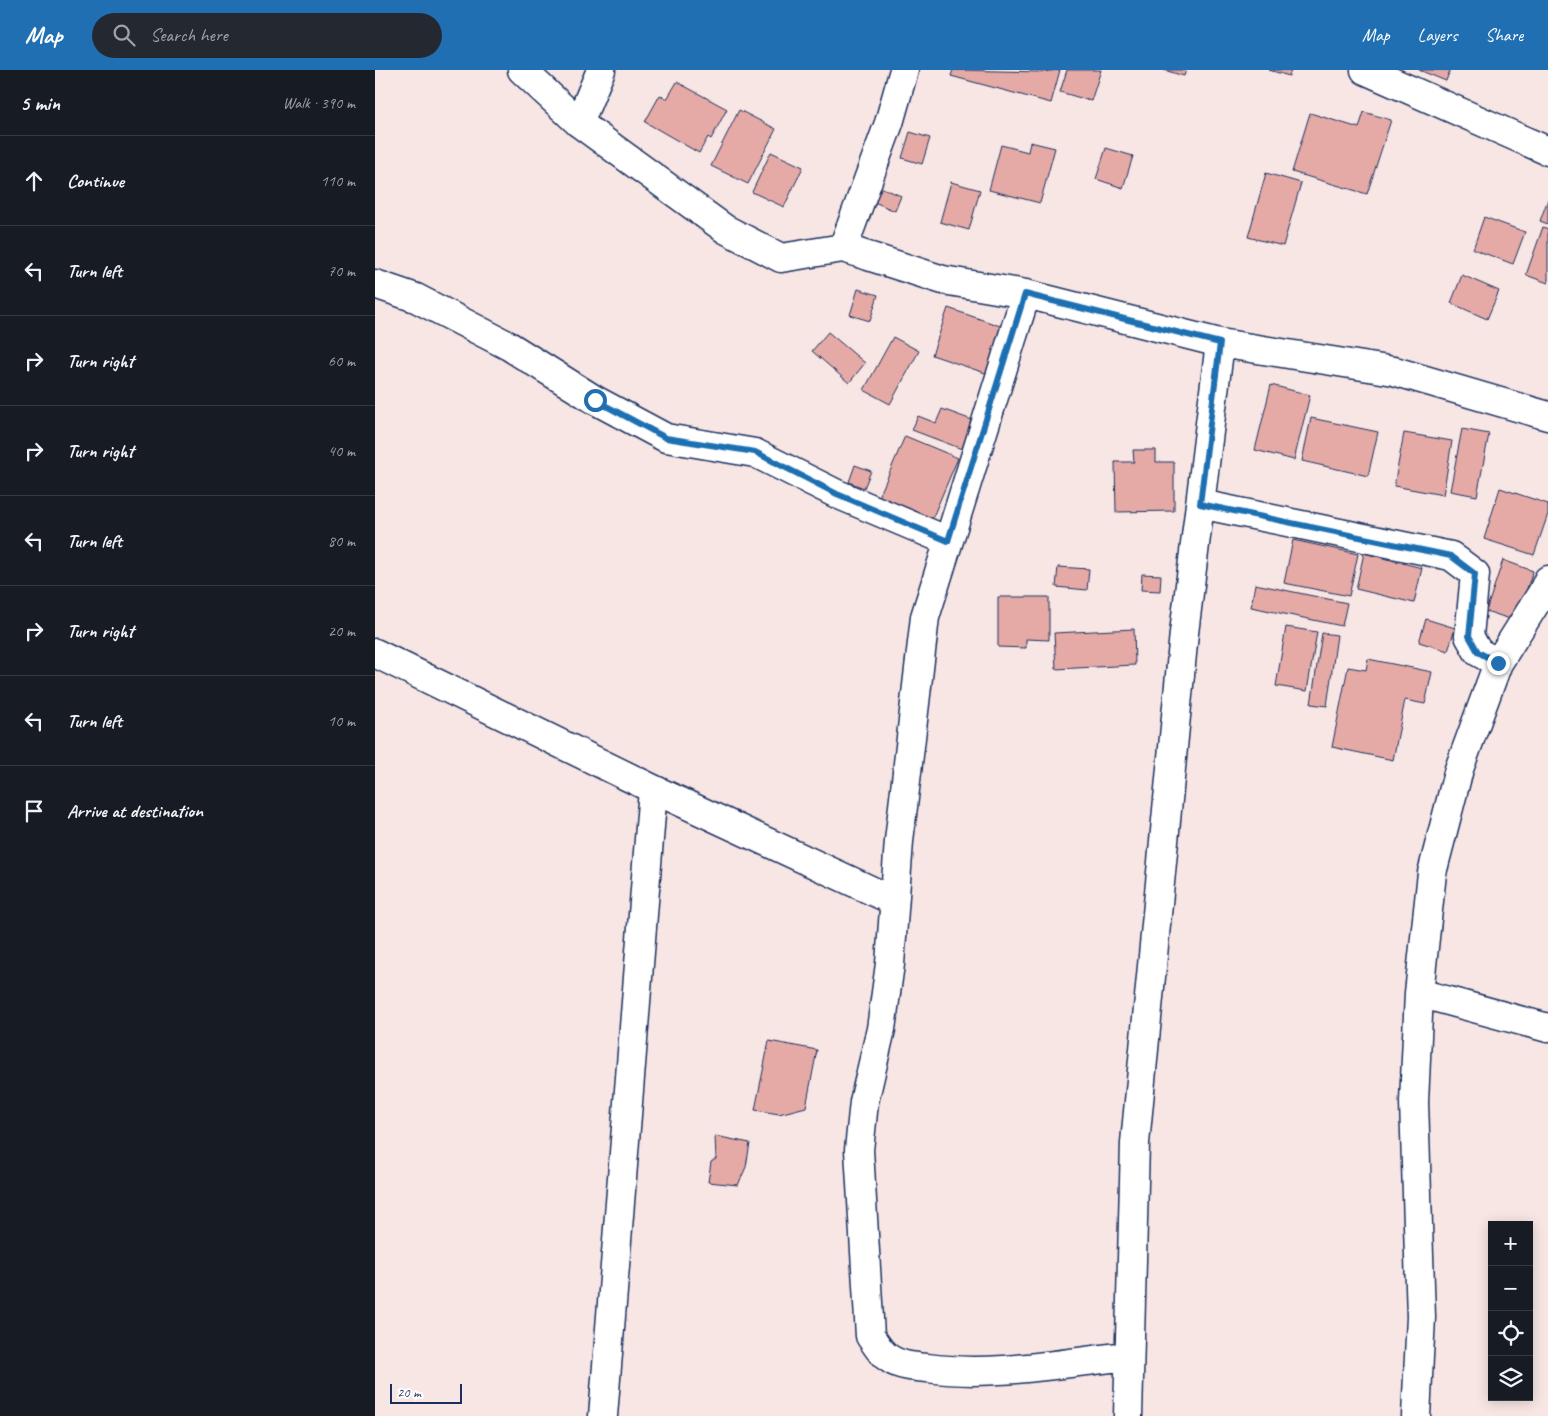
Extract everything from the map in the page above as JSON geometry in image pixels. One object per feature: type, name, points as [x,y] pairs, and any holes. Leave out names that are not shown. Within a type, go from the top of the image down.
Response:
[{"type":"street","points":[[522,70],[579,123],[725,229],[781,258],[843,248],[943,280],[1025,294],[1220,343],[1394,371],[1548,416]]},
{"type":"street","points":[[579,123],[601,70]]},
{"type":"street","points":[[843,248],[889,123],[904,70]]},
{"type":"street","points":[[1365,70],[1548,151]]},
{"type":"street","points":[[375,284],[416,298],[509,346],[595,400],[666,438],[755,452],[837,494],[948,541]]},
{"type":"street","points":[[1025,294],[925,617],[890,964],[882,1020],[864,1102],[859,1150],[871,1336],[880,1351],[890,1360],[909,1366],[950,1371],[989,1372],[1128,1356]]},
{"type":"street","points":[[1128,1416],[1128,1356],[1135,1143],[1184,633],[1220,343]]},
{"type":"street","points":[[1200,504],[1451,556],[1475,574],[1469,636],[1478,652],[1498,663]]},
{"type":"street","points":[[1416,1416],[1421,1318],[1414,1102],[1419,993],[1432,873],[1459,769],[1498,663],[1542,593],[1548,580]]},
{"type":"street","points":[[375,653],[653,789],[895,901]]},
{"type":"street","points":[[603,1416],[653,789]]},
{"type":"street","points":[[1419,993],[1548,1028]]},
{"type":"building","points":[[953,70],[1042,72],[1060,70],[1051,103],[951,76]]},
{"type":"building","points":[[1067,70],[1101,70],[1091,101],[1060,92]]},
{"type":"building","points":[[1164,70],[1186,70],[1184,76]]},
{"type":"building","points":[[1269,70],[1291,70],[1289,76]]},
{"type":"building","points":[[1419,70],[1450,70],[1446,81]]},
{"type":"building","points":[[677,82],[727,109],[711,139],[708,137],[699,153],[645,122],[660,95],[667,99]]},
{"type":"building","points":[[739,110],[776,129],[748,184],[711,166]]},
{"type":"building","points":[[1364,112],[1391,120],[1367,194],[1292,172],[1310,113],[1359,128]]},
{"type":"building","points":[[910,132],[930,138],[922,164],[902,158]]},
{"type":"building","points":[[1030,142],[1055,148],[1040,203],[989,190],[1001,145],[1028,152]]},
{"type":"building","points":[[1106,148],[1133,156],[1123,188],[1096,179]]},
{"type":"building","points":[[771,152],[803,167],[784,207],[752,192]]},
{"type":"building","points":[[1266,173],[1301,183],[1283,246],[1248,237]]},
{"type":"building","points":[[951,182],[980,190],[969,230],[940,222]]},
{"type":"building","points":[[878,186],[901,196],[895,211],[872,201]]},
{"type":"building","points":[[1548,199],[1548,224],[1540,221]]},
{"type":"building","points":[[1484,217],[1525,232],[1513,264],[1473,249]]},
{"type":"building","points":[[1543,227],[1548,229],[1548,283],[1526,275]]},
{"type":"building","points":[[1462,275],[1499,291],[1487,319],[1451,303]]},
{"type":"building","points":[[858,289],[878,295],[870,321],[850,315]]},
{"type":"building","points":[[948,308],[1003,327],[988,374],[932,355]]},
{"type":"building","points":[[828,332],[865,363],[849,383],[812,351]]},
{"type":"building","points":[[893,337],[919,351],[890,404],[864,390]]},
{"type":"building","points":[[1271,385],[1310,395],[1294,460],[1255,450]]},
{"type":"building","points":[[942,409],[972,420],[962,449],[912,430],[918,416],[936,423]]},
{"type":"building","points":[[1311,418],[1378,432],[1368,476],[1302,461]]},
{"type":"building","points":[[1462,429],[1489,434],[1477,496],[1450,491]]},
{"type":"building","points":[[1404,433],[1452,441],[1443,495],[1394,486]]},
{"type":"building","points":[[905,436],[958,458],[932,519],[879,497]]},
{"type":"building","points":[[1133,450],[1156,450],[1156,462],[1174,462],[1174,511],[1116,512],[1115,462],[1134,462]]},
{"type":"building","points":[[855,465],[871,471],[864,488],[849,482]]},
{"type":"building","points":[[1500,488],[1548,504],[1548,514],[1534,555],[1484,539]]},
{"type":"building","points":[[1293,540],[1358,554],[1349,596],[1284,583]]},
{"type":"building","points":[[1364,553],[1422,568],[1414,603],[1356,589]]},
{"type":"building","points":[[1503,560],[1533,571],[1516,621],[1486,611]]},
{"type":"building","points":[[1058,567],[1089,569],[1087,590],[1056,587]]},
{"type":"building","points":[[1142,574],[1161,575],[1160,591],[1141,590]]},
{"type":"building","points":[[1255,584],[1347,603],[1342,626],[1251,607]]},
{"type":"building","points":[[998,597],[1049,597],[1049,640],[1026,639],[1026,648],[998,647]]},
{"type":"building","points":[[1426,619],[1455,628],[1448,651],[1419,642]]},
{"type":"building","points":[[1286,627],[1317,632],[1307,691],[1276,686]]},
{"type":"building","points":[[1134,629],[1135,665],[1056,669],[1054,633]]},
{"type":"building","points":[[1322,633],[1337,635],[1327,706],[1311,704]]},
{"type":"building","points":[[1368,659],[1432,672],[1425,704],[1405,700],[1393,760],[1332,747],[1348,667],[1366,670]]},
{"type":"building","points":[[769,1041],[817,1050],[806,1107],[779,1114],[755,1110]]},
{"type":"building","points":[[715,1136],[750,1143],[746,1167],[738,1185],[708,1182],[711,1162],[716,1159]]},
{"type":"route","points":[[595,400],[666,438],[755,452],[837,494],[948,541],[1025,294],[1183,332],[1220,343],[1200,504],[1451,556],[1475,574],[1469,636],[1478,652],[1498,663]]}]
